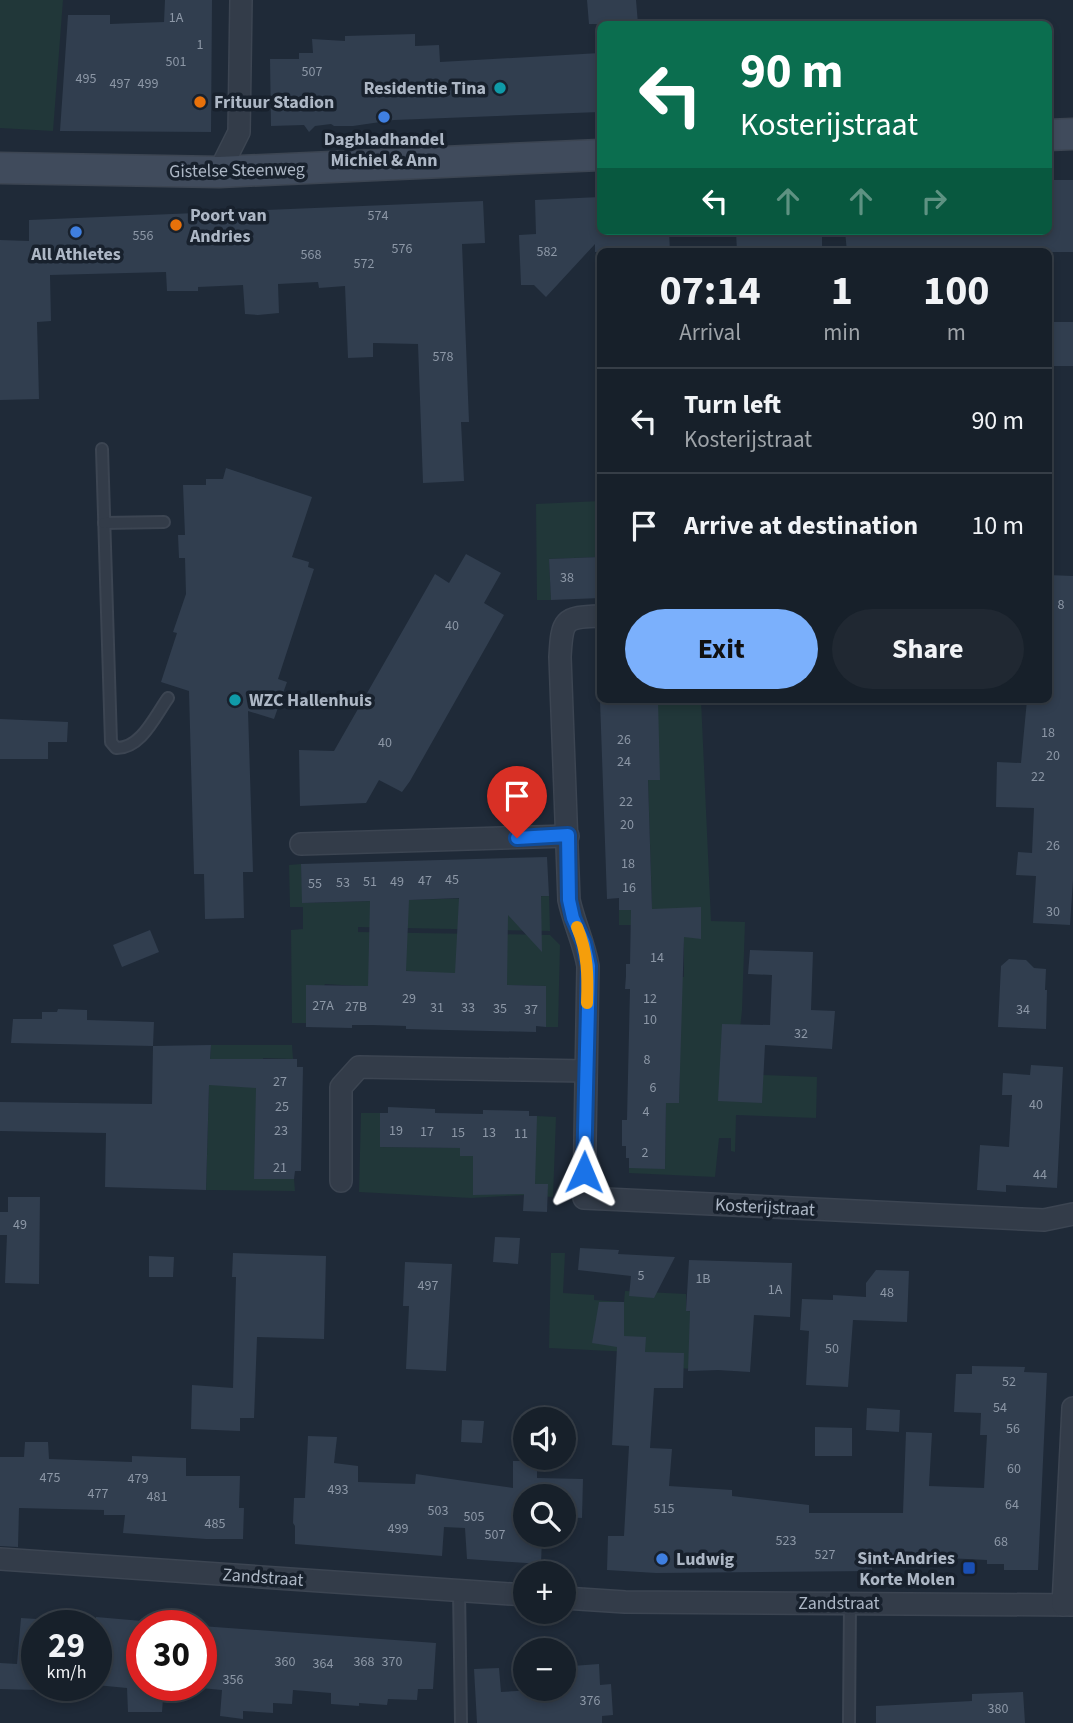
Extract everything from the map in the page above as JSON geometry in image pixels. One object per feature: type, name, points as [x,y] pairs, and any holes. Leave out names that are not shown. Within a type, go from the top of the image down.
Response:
[{"type":"main road","points":[[1052,135],[1073,134]]},
{"type":"main road","name":"Gistelse Steenweg","points":[[0,168],[219,172],[597,155]]},
{"type":"street","points":[[219,172],[239,132],[241,0]]},
{"type":"street","name":"Kosterijstraat","points":[[597,616],[574,616],[566,622],[561,643],[569,900],[589,966],[584,1198],[1044,1220],[1073,1214]]},
{"type":"street","points":[[301,844],[568,835]]},
{"type":"street","points":[[341,1181],[341,1087],[359,1067],[586,1071]]},
{"type":"street","points":[[1068,1605],[1073,1408]]},
{"type":"street","name":"Zandstraat","points":[[0,1559],[513,1594]]},
{"type":"street","name":"Zandstraat","points":[[576,1599],[625,1602],[1068,1605]]},
{"type":"lane","points":[[102,449],[111,742],[116,748],[131,745],[140,738],[167,698]]},
{"type":"lane","points":[[104,523],[164,522]]},
{"type":"lane","points":[[458,1590],[461,1723]]},
{"type":"lane","points":[[849,1723],[850,1602]]},
{"type":"green space","points":[[0,0],[63,0],[53,131],[0,128]]},
{"type":"green space","points":[[597,501],[597,557],[549,559],[551,600],[537,600],[536,504]]},
{"type":"green space","points":[[646,703],[701,703],[711,921],[745,922],[742,1010],[735,1074],[817,1077],[816,1118],[736,1115],[735,1152],[731,1151],[731,1138],[719,1138],[715,1177],[629,1173],[629,1168],[665,1168],[666,1103],[679,1102],[680,1073],[667,1072],[672,977],[684,977],[684,943],[634,925],[619,925],[619,910],[652,908],[648,780],[660,779]]},
{"type":"green space","points":[[301,864],[303,903],[549,896],[550,931],[358,927],[358,932],[550,935],[560,945],[558,1027],[546,1027],[546,986],[422,983],[422,972],[398,970],[372,987],[325,984],[306,1023],[292,1023],[291,930],[303,929],[303,907],[290,907],[289,865]]},
{"type":"green space","points":[[211,1045],[292,1045],[293,1059],[263,1058],[260,1179],[294,1179],[295,1191],[206,1190],[209,1085],[225,1059],[210,1059]]},
{"type":"green space","points":[[361,1113],[380,1113],[380,1147],[460,1148],[460,1156],[537,1116],[556,1117],[553,1197],[524,1195],[471,1198],[359,1192]]},
{"type":"green space","points":[[551,1253],[565,1253],[563,1293],[594,1295],[594,1300],[624,1302],[625,1291],[686,1294],[686,1311],[713,1313],[716,1370],[655,1367],[652,1353],[549,1348]]},
{"type":"building","points":[[165,0],[212,0],[211,132],[60,131],[68,15],[110,15],[110,24],[164,22]]},
{"type":"building","points":[[587,0],[636,0],[638,21],[597,21],[597,24],[589,24]]},
{"type":"building","points":[[415,34],[415,46],[439,45],[440,62],[597,53],[597,112],[394,120],[353,126],[331,124],[315,126],[309,132],[304,125],[271,126],[270,59],[299,59],[299,53],[313,53],[312,39],[345,41],[345,36]]},
{"type":"building","points":[[1052,180],[1073,180],[1073,252],[1052,252],[1052,248],[847,248],[845,235],[1052,235]]},
{"type":"building","points":[[597,197],[597,235],[669,235],[670,248],[597,248],[595,252],[595,244],[546,297],[534,285],[521,285],[519,235],[536,234],[535,200]]},
{"type":"building","points":[[483,201],[485,243],[462,244],[469,422],[461,422],[464,481],[423,483],[418,344],[373,343],[373,357],[348,358],[345,286],[319,288],[318,282],[278,284],[279,313],[258,315],[245,314],[243,285],[198,287],[198,291],[167,291],[166,272],[50,275],[51,321],[37,322],[39,399],[0,400],[0,240],[29,241],[29,220]]},
{"type":"building","points":[[736,235],[822,235],[822,248],[737,248]]},
{"type":"building","points":[[1052,322],[1073,322],[1073,366],[1052,366]]},
{"type":"building","name":"WZC Hallenhuis","points":[[226,468],[312,497],[292,557],[309,562],[308,567],[314,569],[278,679],[287,682],[274,719],[248,711],[253,872],[243,872],[244,918],[205,919],[204,874],[194,874],[189,691],[161,682],[177,633],[173,632],[186,594],[185,558],[179,558],[178,535],[185,535],[183,485],[206,485],[206,479],[223,479]]},
{"type":"building","points":[[466,554],[501,573],[484,603],[504,615],[410,781],[402,792],[379,780],[366,803],[300,806],[299,750],[334,751],[435,574],[449,583]]},
{"type":"building","points":[[597,557],[597,598],[551,600],[549,559]]},
{"type":"building","points":[[1052,575],[1073,576],[1073,880],[1070,925],[1033,923],[1036,876],[1016,875],[1018,852],[1032,853],[1034,808],[996,807],[997,762],[1021,763],[1027,703],[1052,703]]},
{"type":"building","points":[[600,703],[658,703],[660,780],[648,780],[652,909],[701,907],[701,939],[684,937],[679,1103],[666,1103],[665,1169],[629,1168],[626,1146],[622,1146],[622,1120],[627,1120],[630,989],[625,989],[626,964],[630,964],[631,910],[619,910],[619,898],[607,899]]},
{"type":"building","points":[[0,719],[68,722],[67,742],[48,742],[48,759],[0,759]]},
{"type":"building","points":[[547,857],[549,896],[541,896],[542,952],[508,915],[507,985],[546,986],[546,1027],[536,1026],[536,1032],[406,1029],[406,1026],[372,1025],[352,1025],[352,1028],[306,1027],[306,985],[368,986],[370,901],[302,903],[301,864]],"holes":[[[459,898],[455,973],[406,971],[409,900]]]},
{"type":"building","points":[[150,930],[159,952],[122,967],[113,945]]},
{"type":"building","points":[[750,950],[813,952],[811,1010],[835,1011],[832,1049],[765,1045],[762,1103],[718,1101],[722,1024],[770,1025],[772,975],[748,974]]},
{"type":"building","points":[[1009,959],[1026,960],[1034,968],[1046,969],[1046,1029],[998,1027],[1001,966]]},
{"type":"building","points":[[58,1009],[87,1010],[87,1020],[154,1022],[153,1046],[11,1043],[13,1019],[42,1019],[42,1012],[57,1012]]},
{"type":"building","points":[[211,1045],[210,1059],[297,1059],[297,1067],[303,1067],[301,1171],[295,1171],[294,1179],[254,1179],[256,1088],[209,1085],[206,1190],[105,1187],[106,1133],[0,1131],[0,1102],[152,1104],[153,1046]]},
{"type":"building","points":[[1031,1065],[1063,1067],[1057,1188],[1006,1185],[1006,1192],[977,1190],[980,1145],[1009,1147],[1012,1095],[1002,1095],[1003,1073],[1030,1075]]},
{"type":"building","points":[[388,1107],[435,1109],[435,1113],[529,1111],[529,1116],[537,1116],[535,1184],[548,1184],[547,1212],[523,1211],[524,1194],[473,1195],[473,1156],[460,1156],[460,1148],[380,1147],[380,1113],[388,1113]]},
{"type":"building","points":[[8,1197],[40,1197],[39,1284],[5,1283],[7,1235],[0,1235],[0,1212],[8,1212]]},
{"type":"building","points":[[495,1237],[520,1238],[518,1264],[493,1262]]},
{"type":"building","points":[[580,1248],[619,1250],[618,1254],[675,1257],[654,1298],[629,1296],[631,1276],[578,1270]]},
{"type":"building","points":[[233,1253],[326,1256],[324,1339],[257,1337],[254,1418],[240,1418],[240,1431],[191,1429],[192,1385],[233,1388],[236,1277],[232,1277]]},
{"type":"building","points":[[149,1256],[174,1257],[173,1277],[149,1277]]},
{"type":"building","points":[[689,1260],[792,1263],[790,1317],[754,1315],[750,1372],[688,1371],[690,1311],[686,1311]]},
{"type":"building","points":[[405,1262],[452,1264],[446,1371],[406,1369],[409,1306],[403,1306]]},
{"type":"building","points":[[876,1270],[909,1271],[907,1322],[853,1320],[848,1387],[806,1385],[809,1331],[800,1330],[802,1299],[833,1300],[833,1295],[866,1297],[866,1283]]},
{"type":"building","points":[[599,1302],[624,1302],[624,1336],[646,1337],[645,1352],[684,1353],[683,1388],[654,1388],[650,1448],[672,1449],[669,1486],[732,1490],[732,1496],[809,1505],[809,1513],[903,1513],[906,1432],[932,1433],[929,1486],[984,1488],[987,1435],[980,1435],[981,1413],[954,1412],[956,1374],[972,1374],[972,1366],[1025,1367],[1024,1372],[1047,1373],[1038,1570],[1004,1570],[1004,1564],[987,1564],[987,1560],[926,1557],[926,1561],[872,1559],[872,1571],[656,1573],[607,1570],[608,1536],[624,1536],[629,1446],[612,1445],[617,1347],[592,1343]]},
{"type":"building","points":[[867,1408],[900,1410],[899,1432],[866,1430]]},
{"type":"building","points":[[462,1420],[484,1421],[482,1443],[461,1442]]},
{"type":"building","points":[[815,1427],[852,1428],[852,1456],[815,1456]]},
{"type":"building","points":[[308,1436],[337,1437],[334,1463],[358,1466],[358,1482],[415,1484],[416,1474],[513,1488],[513,1547],[542,1547],[541,1561],[467,1559],[465,1528],[444,1527],[442,1556],[295,1544],[294,1498],[305,1498]]},
{"type":"building","points":[[25,1442],[48,1442],[49,1459],[132,1462],[132,1456],[186,1458],[186,1476],[240,1476],[239,1508],[244,1508],[243,1539],[123,1533],[125,1515],[104,1515],[104,1510],[19,1508],[18,1547],[0,1546],[0,1457],[24,1457]]},
{"type":"building","points":[[513,1470],[537,1470],[537,1478],[583,1479],[582,1518],[576,1518],[576,1484],[513,1484]]},
{"type":"building","points":[[21,1618],[21,1690],[0,1689],[0,1663],[17,1664]]},
{"type":"building","points":[[112,1618],[126,1620],[126,1688],[112,1687]]},
{"type":"building","points":[[217,1627],[436,1643],[433,1689],[418,1689],[417,1700],[388,1699],[387,1705],[331,1704],[331,1693],[293,1690],[292,1704],[273,1703],[273,1713],[243,1711],[243,1719],[220,1716],[222,1690],[217,1690]]},
{"type":"building","points":[[599,1664],[600,1685],[611,1684],[613,1715],[602,1716],[602,1723],[477,1723],[474,1669],[499,1668],[501,1692],[513,1691],[513,1701],[576,1701],[576,1666]]},
{"type":"building","points":[[1023,1692],[1025,1723],[876,1723],[876,1706],[972,1701],[972,1694]]},
{"type":"building","points":[[128,1701],[163,1701],[162,1712],[128,1712]]},
{"type":"slow traffic","points":[[577,927],[589,966],[587,1003]]},
{"type":"place","name":"Residentie Tina","points":[[500,88]]},
{"type":"place","name":"Frituur Stadion","points":[[200,102]]},
{"type":"place","name":"Dagbladhandel Michiel & Ann","points":[[384,117]]},
{"type":"place","name":"Poort van Andries","points":[[176,225]]},
{"type":"place","name":"All Athletes","points":[[76,232]]},
{"type":"place","name":"WZC Hallenhuis","points":[[235,700]]},
{"type":"place","name":"Ludwig","points":[[662,1559]]},
{"type":"place","name":"Sint-Andries Korte Molen","points":[[969,1568]]},
{"type":"route","points":[[517,838],[568,835],[569,900],[589,966],[584,1172]]}]
